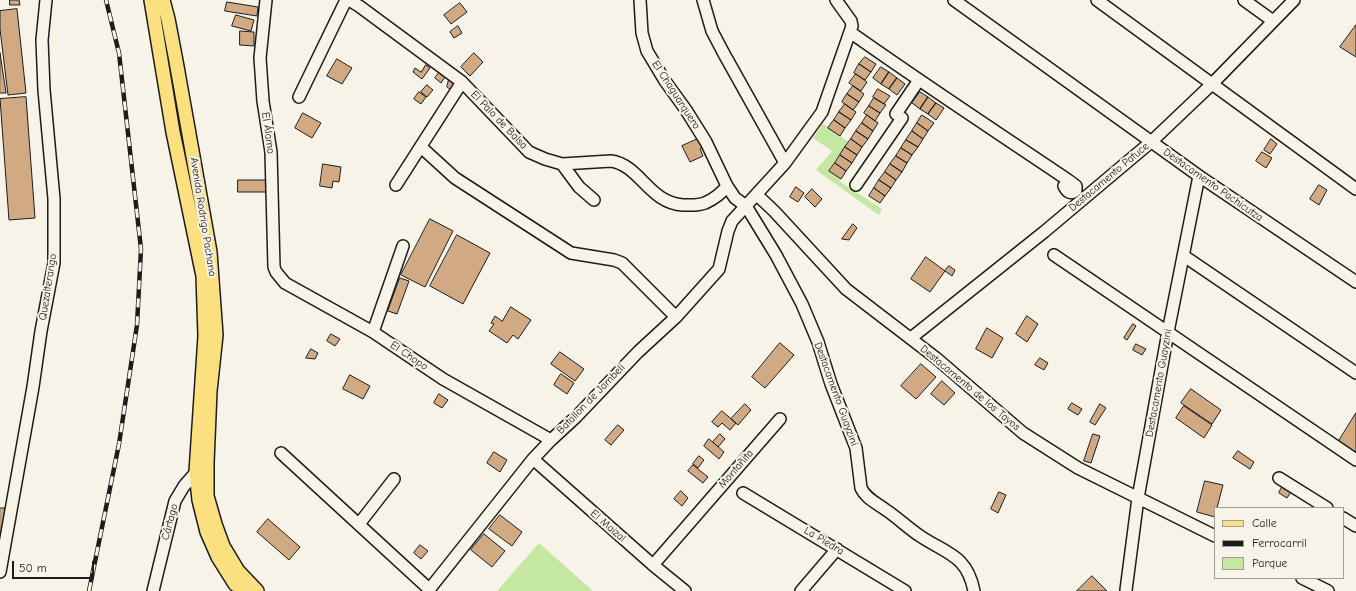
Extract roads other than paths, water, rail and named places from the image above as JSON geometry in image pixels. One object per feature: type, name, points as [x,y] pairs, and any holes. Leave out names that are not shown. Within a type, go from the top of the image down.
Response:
[{"type":"main road","name":"Avenida Rodrigo Pachano","points":[[151,0],[173,132],[203,276],[205,336],[196,472],[199,500],[207,532],[218,557],[235,584],[244,591]]},
{"type":"main road","name":"Avenida Rodrigo Pachano","points":[[162,0],[168,19],[210,252],[216,335],[210,391],[206,463],[207,496],[223,546],[238,571],[257,591]]},
{"type":"street","name":"Quezalterango","points":[[0,572],[54,263],[54,199],[44,90],[42,40],[46,0]]},
{"type":"street","name":"El Álamo","points":[[266,0],[260,58],[264,107],[271,152],[274,267]]},
{"type":"street","points":[[299,97],[346,0]]},
{"type":"street","name":"El Palo de Balsa","points":[[349,0],[462,82],[529,152],[562,164],[611,161],[624,164],[649,189],[663,199],[676,205],[697,206],[712,200],[723,192],[727,186]]},
{"type":"street","name":"El Chaguarquero","points":[[640,0],[642,33],[647,51],[706,142],[727,186],[735,198],[746,206]]},
{"type":"street","points":[[703,0],[712,30],[719,45],[785,163]]},
{"type":"street","points":[[836,0],[852,23],[850,32],[1068,180]]},
{"type":"street","name":"Destacamento Pachicutza","points":[[954,0],[1199,176],[1356,282]]},
{"type":"street","points":[[1097,0],[1356,189]]},
{"type":"street","points":[[1244,0],[1273,21]]},
{"type":"street","name":"Destacamento Patuce","points":[[911,338],[1044,232],[1151,142],[1212,84],[1294,0]]},
{"type":"street","name":"Batallon de Jambeli","points":[[429,590],[533,459],[638,352],[676,316],[719,269],[722,262],[728,231],[732,221],[785,163],[822,112],[850,32]]},
{"type":"street","points":[[856,185],[902,118],[896,114],[919,80]]},
{"type":"street","points":[[396,185],[462,82]]},
{"type":"street","points":[[421,147],[455,178],[571,253],[614,260],[622,263],[676,316]]},
{"type":"street","points":[[562,164],[579,187],[594,200]]},
{"type":"street","name":"Destacamento Guayzini","points":[[1126,590],[1138,498],[1168,332],[1199,176]]},
{"type":"street","name":"Destacamento de los Tayos","points":[[756,195],[774,211],[846,289],[936,358],[1023,433],[1078,468],[1214,536]]},
{"type":"street","name":"Destacamento Guayzini","points":[[746,206],[789,277],[818,342],[831,384],[856,448],[861,488],[863,492],[866,497],[886,510],[921,537],[951,553],[962,563],[971,578],[974,591]]},
{"type":"street","points":[[373,332],[403,246]]},
{"type":"street","points":[[1054,255],[1356,460]]},
{"type":"street","points":[[1184,256],[1356,373]]},
{"type":"street","name":"El Chopo","points":[[274,267],[285,283],[373,332],[443,379],[551,440]]},
{"type":"street","name":"Montañita","points":[[653,565],[780,419]]},
{"type":"street","points":[[281,453],[429,590]]},
{"type":"street","name":"El Maizal","points":[[533,459],[653,565],[685,591]]},
{"type":"street","name":"Cártago","points":[[153,591],[175,501],[184,486],[206,463]]},
{"type":"street","points":[[1279,478],[1325,507]]},
{"type":"street","points":[[359,524],[394,479]]},
{"type":"street","name":"La Piedra","points":[[743,493],[905,591]]},
{"type":"street","points":[[1344,519],[1356,526]]},
{"type":"street","points":[[801,591],[837,549]]},
{"type":"street","points":[[1304,579],[1328,591]]},
{"type":"railway","points":[[89,591],[119,444],[137,325],[141,249],[119,53],[106,0]]}]
